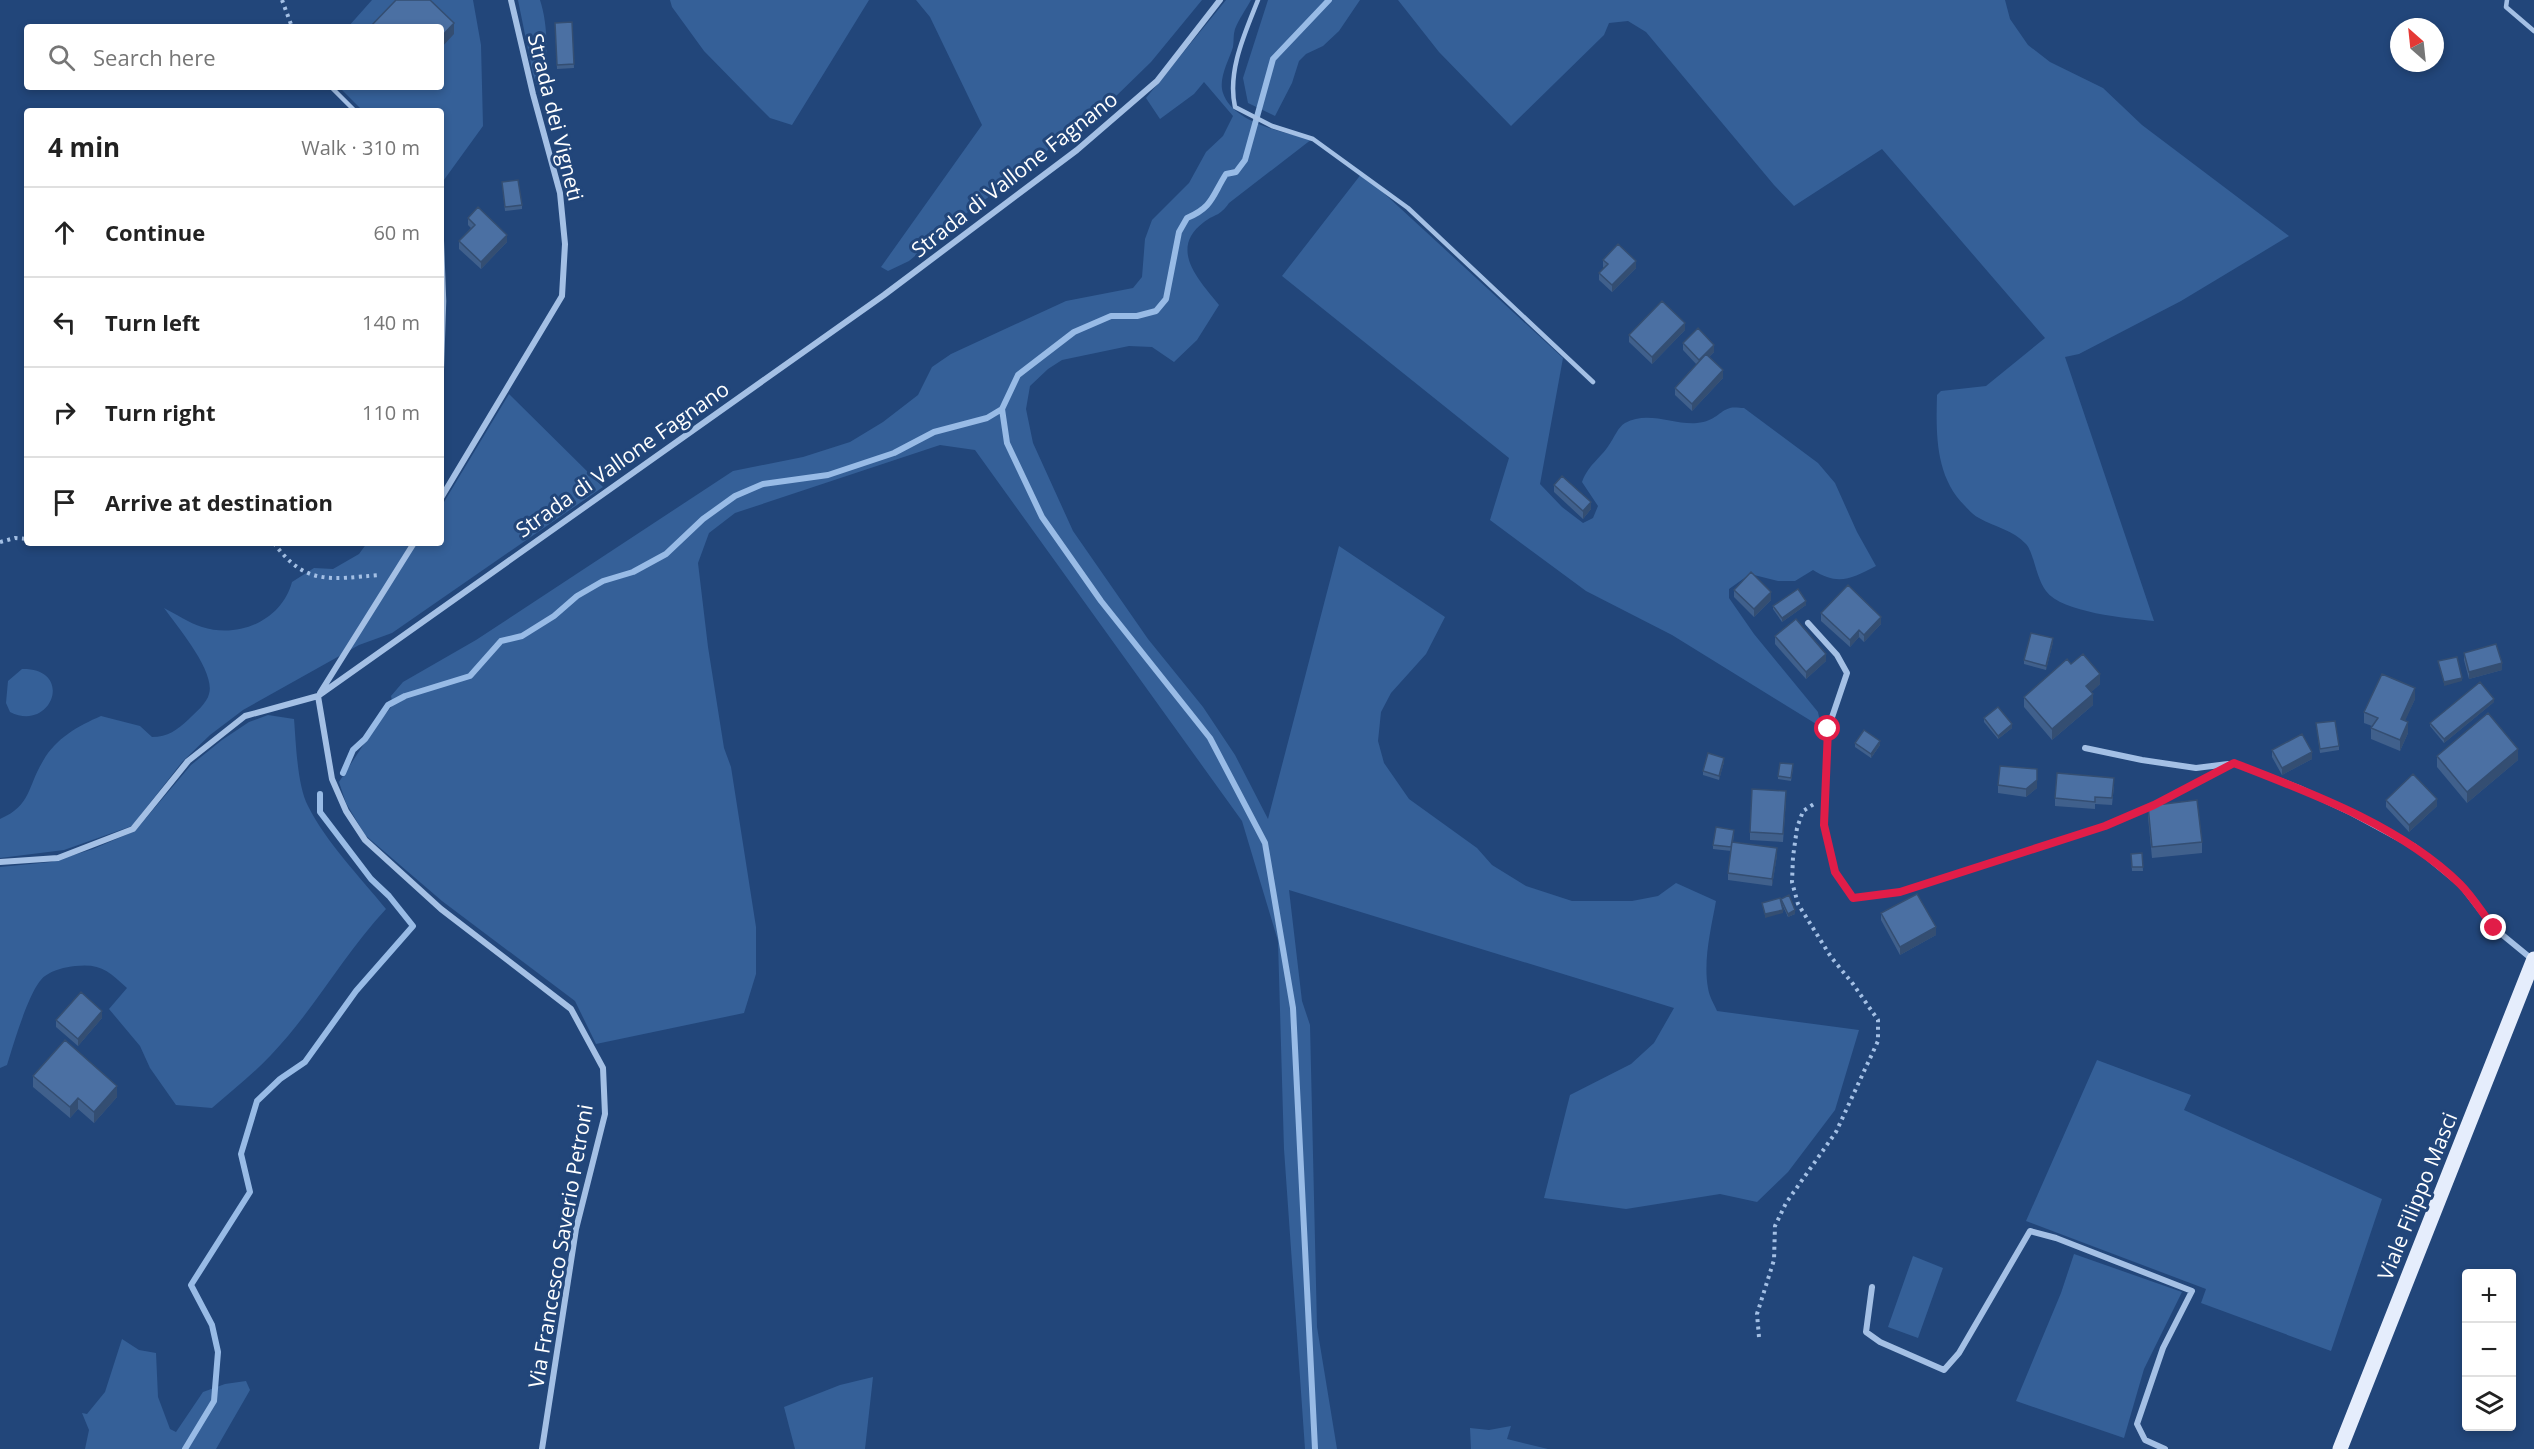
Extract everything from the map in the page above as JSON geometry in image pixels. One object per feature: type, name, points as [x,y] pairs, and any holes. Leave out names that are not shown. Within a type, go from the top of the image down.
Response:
[{"type":"main road","name":"Viale Filippo Masci","points":[[2340,1449],[2534,960]]},
{"type":"street","name":"Strada dei Vigneti","points":[[444,493],[562,296],[565,244],[560,193],[533,94],[511,0]]},
{"type":"street","name":"Strada di Vallone Fagnano","points":[[0,862],[58,858],[133,829],[188,761],[245,716],[318,696],[884,295],[1077,150],[1156,81],[1220,0]]},
{"type":"street","points":[[318,696],[412,546]]},
{"type":"street","points":[[1808,623],[1838,655],[1847,673],[1828,729],[1824,825],[1835,872],[1853,898],[1900,892],[2105,826],[2154,805],[2234,763]]},
{"type":"street","name":"Via Francesco Saverio Petroni","points":[[318,696],[332,779],[346,810],[365,840],[441,909],[571,1009],[603,1068],[605,1114],[576,1229],[542,1449]]},
{"type":"street","points":[[2085,748],[2196,768],[2234,763],[2299,788],[2352,813],[2415,848],[2461,885],[2494,928],[2534,960]]},
{"type":"street","points":[[1872,1287],[1866,1332],[1880,1342],[1944,1370],[1959,1353],[2030,1231],[2066,1242],[2192,1291],[2163,1348],[2137,1424],[2145,1440],[2165,1449]]},
{"type":"lane","points":[[1258,0],[1240,44],[1232,90],[1235,107],[1272,126],[1313,139],[1408,208],[1593,382]]},
{"type":"lane","points":[[2507,0],[2506,7],[2534,31]]},
{"type":"lane","points":[[334,90],[352,108]]},
{"type":"path","points":[[282,0],[291,24]]},
{"type":"path","points":[[0,542],[15,538],[24,539]]},
{"type":"path","points":[[277,546],[300,570],[320,578],[394,574]]},
{"type":"path","points":[[1759,1337],[1757,1314],[1773,1260],[1775,1226],[1786,1203],[1836,1132],[1878,1041],[1878,1020],[1815,934],[1798,904],[1792,882],[1797,828],[1803,811],[1810,805],[1825,803]]},
{"type":"shaded area","points":[[372,0],[473,0],[481,45],[483,126],[444,180],[444,108],[360,108],[342,90],[444,90],[444,24],[351,24]]},
{"type":"shaded area","points":[[518,0],[540,0],[543,10],[546,56],[538,88],[533,74]]},
{"type":"shaded area","points":[[670,0],[869,0],[792,125],[770,118],[704,51],[672,7]]},
{"type":"shaded area","points":[[916,0],[1202,0],[1151,62],[1112,100],[1060,136],[1040,159],[964,215],[909,261],[888,271],[881,267],[982,125],[930,17]]},
{"type":"shaded area","points":[[1226,0],[1251,0],[1235,29],[1233,47],[1223,76],[1223,93],[1229,103],[1237,112],[1261,125],[1312,139],[1193,232],[1188,243],[1190,264],[1219,305],[1197,340],[1174,362],[1152,347],[1129,346],[1062,360],[1048,369],[1030,386],[1026,409],[1033,443],[1073,531],[1148,639],[1203,707],[1235,755],[1268,819],[1339,546],[1445,617],[1426,654],[1391,693],[1381,712],[1378,741],[1384,763],[1409,799],[1477,848],[1492,865],[1526,886],[1572,901],[1632,901],[1658,896],[1676,883],[1716,901],[1706,967],[1710,997],[1717,1011],[1859,1030],[1835,1110],[1788,1172],[1757,1202],[1720,1194],[1626,1209],[1544,1198],[1570,1095],[1631,1064],[1654,1043],[1674,1008],[1289,890],[1302,1001],[1310,1025],[1317,1327],[1337,1449],[1305,1449],[1284,1149],[1278,941],[1242,821],[975,450],[940,445],[735,513],[709,533],[698,563],[708,647],[724,748],[731,767],[756,927],[756,974],[744,1013],[596,1044],[575,1001],[442,901],[365,835],[346,803],[339,782],[377,724],[393,705],[391,696],[403,682],[476,640],[733,471],[803,457],[850,442],[883,422],[918,395],[932,367],[951,354],[1066,301],[1133,288],[1142,277],[1145,239],[1152,220],[1189,183],[1206,152],[1223,136],[1233,116],[1204,82],[1194,94],[1160,119],[1146,98]]},
{"type":"shaded area","points":[[1268,0],[1360,0],[1339,31],[1323,46],[1306,54],[1299,61],[1292,83],[1275,116],[1248,103],[1243,78]]},
{"type":"shaded area","points":[[1398,0],[2005,0],[2010,19],[2028,45],[2050,62],[2103,88],[2142,125],[2289,236],[2181,301],[2079,354],[2065,357],[2154,621],[2096,613],[2066,605],[2054,598],[2043,586],[2026,544],[2010,532],[1975,516],[1955,494],[1939,454],[1937,395],[1941,391],[1986,386],[2045,338],[1882,149],[1794,206],[1646,32],[1628,21],[1609,23],[1604,35],[1511,126],[1439,52]]},
{"type":"shaded area","points":[[1362,173],[1563,358],[1540,484],[1562,507],[1583,523],[1593,518],[1598,506],[1582,482],[1618,430],[1625,423],[1634,419],[1652,418],[1697,423],[1709,420],[1730,408],[1744,408],[1818,463],[1835,483],[1857,532],[1876,566],[1844,579],[1830,578],[1813,570],[1795,581],[1778,581],[1750,574],[1729,589],[1729,598],[1754,634],[1818,712],[1821,727],[1672,635],[1586,591],[1490,520],[1509,458],[1282,276]]},
{"type":"shaded area","points":[[509,394],[603,487],[392,633],[359,645],[243,710],[210,735],[182,762],[132,826],[64,850],[0,858],[0,819],[18,808],[28,794],[48,753],[61,739],[101,716],[140,726],[152,737],[163,736],[180,726],[206,701],[210,685],[207,674],[186,637],[164,608],[202,627],[216,630],[244,628],[269,616],[279,607],[292,582],[314,568],[333,569],[359,554],[365,546],[444,546],[444,502]]},
{"type":"shaded area","points":[[22,669],[38,671],[48,678],[53,688],[52,698],[37,714],[25,716],[10,712],[6,703],[8,681]]},
{"type":"shaded area","points":[[268,715],[294,719],[299,775],[308,806],[334,846],[386,909],[356,944],[287,1038],[257,1069],[212,1108],[176,1105],[150,1068],[140,1046],[109,1009],[127,988],[104,969],[98,967],[84,965],[59,969],[48,974],[39,982],[23,1017],[7,1065],[0,1068],[0,867],[51,862],[93,849],[135,831],[191,765],[249,722]]},
{"type":"shaded area","points":[[2097,1060],[2191,1095],[2184,1110],[2382,1199],[2331,1351],[2201,1303],[2206,1289],[2026,1221]]},
{"type":"shaded area","points":[[2074,1254],[2182,1292],[2144,1369],[2124,1438],[2016,1401],[2061,1293]]},
{"type":"shaded area","points":[[1913,1256],[1943,1268],[1918,1338],[1888,1327]]},
{"type":"shaded area","points":[[122,1339],[139,1350],[156,1353],[158,1397],[170,1429],[176,1432],[203,1392],[225,1384],[246,1381],[250,1390],[216,1449],[85,1449],[89,1430],[82,1413],[87,1414],[105,1392]]},
{"type":"shaded area","points":[[873,1377],[865,1449],[795,1449],[784,1407],[840,1385]]},
{"type":"shaded area","points":[[1511,1426],[1507,1439],[1548,1449],[1471,1449],[1470,1428],[1489,1430]]},
{"type":"building","points":[[396,0],[430,0],[454,23],[444,34],[444,24],[373,24]]},
{"type":"building","points":[[572,22],[574,64],[557,65],[555,23]]},
{"type":"building","points":[[518,180],[522,205],[505,207],[502,182]]},
{"type":"building","points":[[478,207],[507,235],[481,262],[459,241],[475,225],[468,218]]},
{"type":"building","points":[[1618,244],[1636,261],[1612,285],[1599,273],[1608,264],[1603,260]]},
{"type":"building","points":[[1662,301],[1685,323],[1652,357],[1629,335]]},
{"type":"building","points":[[1698,328],[1714,345],[1699,360],[1683,343]]},
{"type":"building","points":[[1706,354],[1723,370],[1692,404],[1675,388]]},
{"type":"building","points":[[1562,476],[1591,502],[1583,511],[1554,485]]},
{"type":"building","points":[[1751,572],[1771,592],[1754,609],[1734,590]]},
{"type":"building","points":[[1848,585],[1881,617],[1864,635],[1859,630],[1850,640],[1821,613]]},
{"type":"building","points":[[1798,589],[1806,601],[1782,618],[1773,606]]},
{"type":"building","points":[[1796,619],[1826,654],[1806,672],[1775,636]]},
{"type":"building","points":[[2031,633],[2053,638],[2046,666],[2024,660]]},
{"type":"building","points":[[2496,644],[2502,663],[2469,672],[2464,653]]},
{"type":"building","points":[[2083,654],[2100,674],[2086,686],[2093,694],[2052,729],[2024,697],[2067,659],[2071,664]]},
{"type":"building","points":[[2457,657],[2462,678],[2444,682],[2438,661]]},
{"type":"building","points":[[2382,674],[2415,688],[2401,719],[2408,722],[2400,740],[2371,728],[2378,718],[2364,712]]},
{"type":"building","points":[[2480,682],[2494,699],[2444,739],[2430,723]]},
{"type":"building","points":[[1998,707],[2012,724],[1998,736],[1984,718]]},
{"type":"building","points":[[2488,713],[2518,749],[2467,792],[2437,756]]},
{"type":"building","points":[[2335,721],[2339,746],[2320,749],[2316,723]]},
{"type":"building","points":[[1864,730],[1880,741],[1871,754],[1855,743]]},
{"type":"building","points":[[2302,734],[2312,752],[2282,768],[2272,750]]},
{"type":"building","points":[[1708,753],[1724,758],[1719,776],[1703,771]]},
{"type":"building","points":[[1780,763],[1793,764],[1791,778],[1778,776]]},
{"type":"building","points":[[2000,766],[2037,769],[2037,780],[2026,789],[1998,785]]},
{"type":"building","points":[[2057,773],[2114,778],[2112,798],[2095,797],[2095,802],[2055,798]]},
{"type":"building","points":[[2413,774],[2437,799],[2409,825],[2386,800]]},
{"type":"building","points":[[1752,789],[1786,791],[1783,834],[1750,832]]},
{"type":"building","points":[[2197,800],[2202,842],[2152,847],[2148,806]]},
{"type":"building","points":[[1716,827],[1734,830],[1731,847],[1713,845]]},
{"type":"building","points":[[1732,842],[1777,848],[1772,879],[1728,873]]},
{"type":"building","points":[[2142,853],[2143,867],[2132,867],[2131,854]]},
{"type":"building","points":[[1917,894],[1936,927],[1900,947],[1881,913]]},
{"type":"building","points":[[1789,895],[1795,910],[1788,914],[1781,899]]},
{"type":"building","points":[[1780,898],[1783,910],[1765,914],[1762,903]]},
{"type":"building","points":[[81,992],[102,1011],[78,1039],[56,1020]]},
{"type":"building","points":[[65,1040],[117,1086],[94,1112],[78,1098],[70,1107],[33,1076]]},
{"type":"waterway","points":[[343,773],[353,750],[365,739],[388,705],[405,696],[470,676],[501,641],[522,636],[554,616],[577,596],[603,581],[633,572],[666,554],[703,519],[735,496],[763,484],[828,475],[894,453],[934,432],[987,418],[1002,409],[1018,375],[1074,332],[1111,316],[1137,316],[1156,311],[1166,299],[1179,232],[1187,218],[1202,210],[1226,174],[1236,172],[1245,160],[1273,59],[1329,0]]},
{"type":"waterway","points":[[1002,409],[1007,443],[1042,517],[1101,601],[1210,738],[1265,843],[1293,1008],[1315,1449]]},
{"type":"waterway","points":[[185,1449],[214,1401],[218,1352],[212,1325],[191,1285],[250,1192],[241,1154],[257,1101],[280,1079],[305,1062],[356,991],[413,926],[389,896],[371,879],[320,812],[320,794]]},
{"type":"route","points":[[1828,729],[1824,825],[1835,872],[1853,898],[1900,892],[2105,826],[2154,805],[2234,763],[2299,788],[2352,813],[2415,848],[2461,885],[2494,928]]}]
